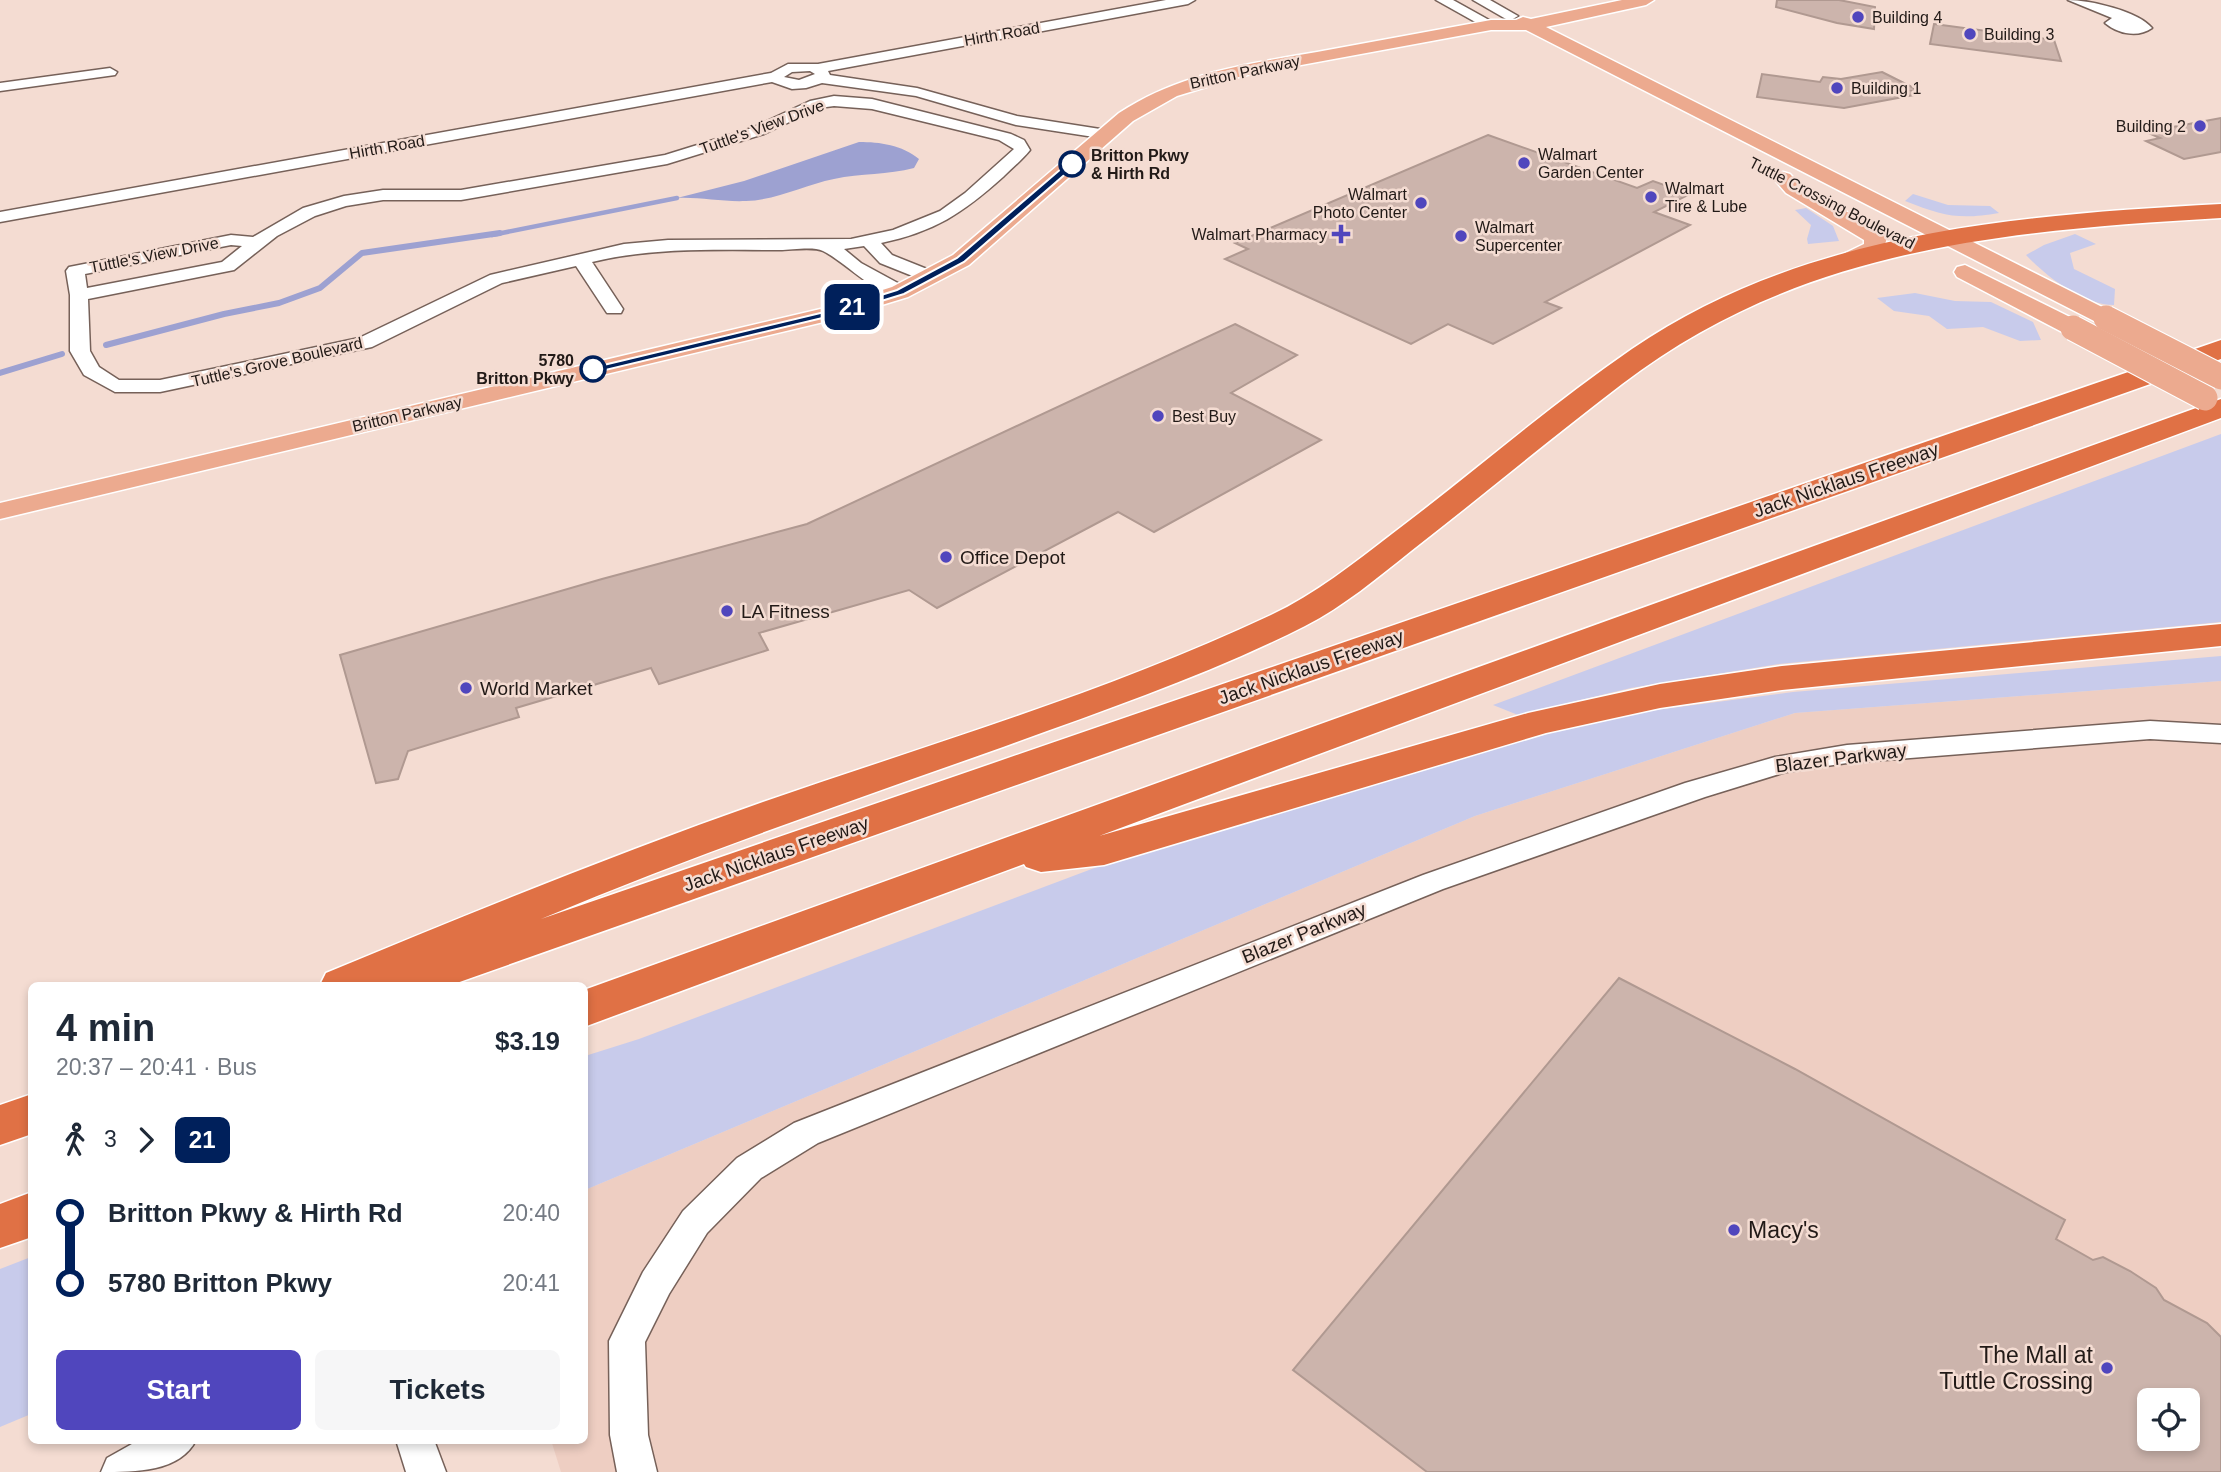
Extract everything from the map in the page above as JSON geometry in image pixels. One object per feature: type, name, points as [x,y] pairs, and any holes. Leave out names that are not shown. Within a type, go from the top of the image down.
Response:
[{"type":"highway","points":[[349,982],[601,876],[1150,680],[1294,618],[1380,560],[1646,353],[1699,318],[1768,286],[1845,262],[1914,246],[1947,254],[2065,221],[2221,211]]},
{"type":"highway","name":"Jack Nicklaus Freeway","points":[[410,982],[2221,349]]},
{"type":"highway","points":[[588,1008],[2221,407]]},
{"type":"highway","points":[[980,864],[1104,850],[1541,722],[1660,696],[1782,678],[2221,635]]},
{"type":"highway","points":[[0,1125],[28,1115]]},
{"type":"highway","points":[[0,1226],[28,1216]]},
{"type":"main road","points":[[1520,21],[1592,0]]},
{"type":"main road","points":[[1520,21],[1646,0]]},
{"type":"main road","name":"Britton Parkway","points":[[0,511],[836,312],[900,292],[938,274],[974,250],[1148,101],[1200,80],[1520,21]]},
{"type":"main road","name":"Tuttle Crossing Boulevard","points":[[1520,21],[1947,254],[2073,328],[2221,407]]},
{"type":"main road","points":[[1491,25],[1562,62]]},
{"type":"main road","points":[[1610,87],[1678,123]]},
{"type":"main road","name":"Tuttle Crossing Boulevard","points":[[1845,262],[1874,248],[1876,238],[1793,189],[1777,175],[1914,246]]},
{"type":"main road","name":"Tuttle Crossing Boulevard","points":[[1947,254],[2106,318],[2221,377]]},
{"type":"street","name":"Hirth Road","points":[[818,74],[1188,0]]},
{"type":"street","points":[[1443,0],[1491,25]]},
{"type":"street","name":"Tuttle Crossing Boulevard","points":[[1480,0],[1520,21]]},
{"type":"street","points":[[2060,0],[2128,30],[2145,28],[2141,24],[2075,0]]},
{"type":"street","points":[[0,87],[110,72]]},
{"type":"street","points":[[775,77],[781,82],[793,84],[818,74],[916,92],[1016,120],[1107,134]]},
{"type":"street","name":"Hirth Road","points":[[0,217],[775,77]]},
{"type":"street","name":"Tuttle's View Drive","points":[[91,371],[80,351],[79,295],[228,266],[271,232],[309,212],[344,201],[383,195],[461,195],[667,159],[758,131],[816,104],[834,101],[872,104],[1018,143],[1023,150],[971,197],[946,215],[882,246],[827,245]]},
{"type":"street","name":"Tuttle's Grove Boulevard","points":[[91,371],[115,386],[160,386],[352,346],[365,343],[496,279],[624,249],[668,245],[827,245]]},
{"type":"street","points":[[827,245],[855,267],[900,292]]},
{"type":"street","points":[[855,267],[882,246],[938,274]]},
{"type":"street","points":[[581,260],[614,309]]},
{"type":"street","name":"Blazer Parkway","points":[[637,1472],[629,1435],[627,1341],[656,1283],[695,1222],[749,1168],[806,1133],[1433,881],[1695,790],[1784,763],[1847,754],[2150,730],[2221,734]]},
{"type":"street","points":[[121,1472],[170,1444]]},
{"type":"street","points":[[416,1444],[426,1472]]},
{"type":"shaded area","points":[[859,142],[890,145],[919,159],[914,168],[834,179],[757,200],[677,198],[744,181]]},
{"type":"shaded area","points":[[1913,194],[1948,205],[1990,206],[1999,213],[1962,216],[1941,213],[1905,201]]},
{"type":"shaded area","points":[[1806,208],[1833,226],[1839,241],[1808,244],[1811,225],[1795,210]]},
{"type":"shaded area","points":[[2075,234],[2096,244],[2070,253],[2074,269],[2115,289],[2114,305],[2102,304],[2078,295],[2044,272],[2026,255],[2044,245]]},
{"type":"shaded area","points":[[1915,293],[1955,301],[1991,302],[2033,322],[2041,340],[2020,341],[1983,327],[1947,329],[1929,316],[1894,311],[1877,298]]},
{"type":"shaded area","points":[[2221,434],[2221,622],[1779,664],[1631,688],[1518,715],[1493,705]]},
{"type":"shaded area","points":[[2221,656],[2221,681],[1795,713],[1475,816],[588,1189],[588,1055],[639,1039],[1097,867],[1422,768],[1562,730],[1648,711],[1793,692]]},
{"type":"shaded area","points":[[2221,681],[2221,1472],[561,1472],[552,1444],[588,1444],[588,1189],[1475,816],[1795,713]]},
{"type":"shaded area","points":[[28,1258],[28,1415],[0,1427],[0,1269]]},
{"type":"building","name":"Building 4","points":[[1777,0],[1839,0],[1875,7],[1874,29],[1837,23],[1776,7]]},
{"type":"building","name":"Building 3","points":[[1934,24],[2054,40],[2061,61],[1930,44]]},
{"type":"building","name":"Building 1","points":[[1882,72],[1918,90],[1912,91],[1919,94],[1844,108],[1757,97],[1762,74],[1820,82],[1823,77],[1841,79]]},
{"type":"building","name":"Building 2","points":[[2221,118],[2221,152],[2184,159],[2146,141],[2160,138],[2146,132]]},
{"type":"building","name":"Walmart Supercenter","points":[[1488,135],[1637,188],[1653,181],[1690,194],[1654,212],[1690,225],[1545,302],[1561,308],[1493,344],[1448,324],[1411,344],[1225,259],[1248,249],[1235,243]]},
{"type":"building","points":[[1235,324],[1297,355],[1231,393],[1321,440],[1154,532],[1118,512],[937,608],[909,590],[759,633],[768,650],[659,684],[651,668],[516,708],[519,717],[408,751],[398,779],[376,783],[340,655],[602,579],[807,524]]},
{"type":"building","name":"Macy's","points":[[1619,978],[1795,1069],[2065,1220],[2056,1239],[2093,1260],[2103,1257],[2130,1271],[2156,1288],[2164,1300],[2207,1323],[2221,1337],[2221,1472],[1427,1472],[1293,1370]]},
{"type":"waterway","points":[[492,235],[677,198]]},
{"type":"waterway","points":[[106,345],[224,314],[279,303],[320,288],[362,253],[500,233]]},
{"type":"waterway","points":[[0,373],[62,354]]},
{"type":"bus line","name":"21","points":[[593,369],[836,312],[900,292],[961,260],[1072,164]]},
{"type":"place","name":"Building 4","points":[[1858,17]]},
{"type":"place","name":"Building 3","points":[[1970,34]]},
{"type":"place","name":"Building 1","points":[[1837,88]]},
{"type":"place","name":"Building 2","points":[[2200,126]]},
{"type":"place","name":"Walmart Garden Center","points":[[1524,163]]},
{"type":"place","name":"Britton Pkwy & Hirth Rd","points":[[1072,164]]},
{"type":"place","name":"Walmart Tire & Lube","points":[[1651,197]]},
{"type":"place","name":"Walmart Photo Center","points":[[1421,203]]},
{"type":"place","name":"Walmart Pharmacy","points":[[1341,234]]},
{"type":"place","name":"Walmart Supercenter","points":[[1461,236]]},
{"type":"place","name":"5780 Britton Pkwy","points":[[593,369]]},
{"type":"place","name":"Best Buy","points":[[1158,416]]},
{"type":"place","name":"Office Depot","points":[[946,557]]},
{"type":"place","name":"LA Fitness","points":[[727,611]]},
{"type":"place","name":"World Market","points":[[466,688]]},
{"type":"place","name":"Macy's","points":[[1734,1230]]},
{"type":"place","name":"The Mall at Tuttle Crossing","points":[[2107,1368]]}]
